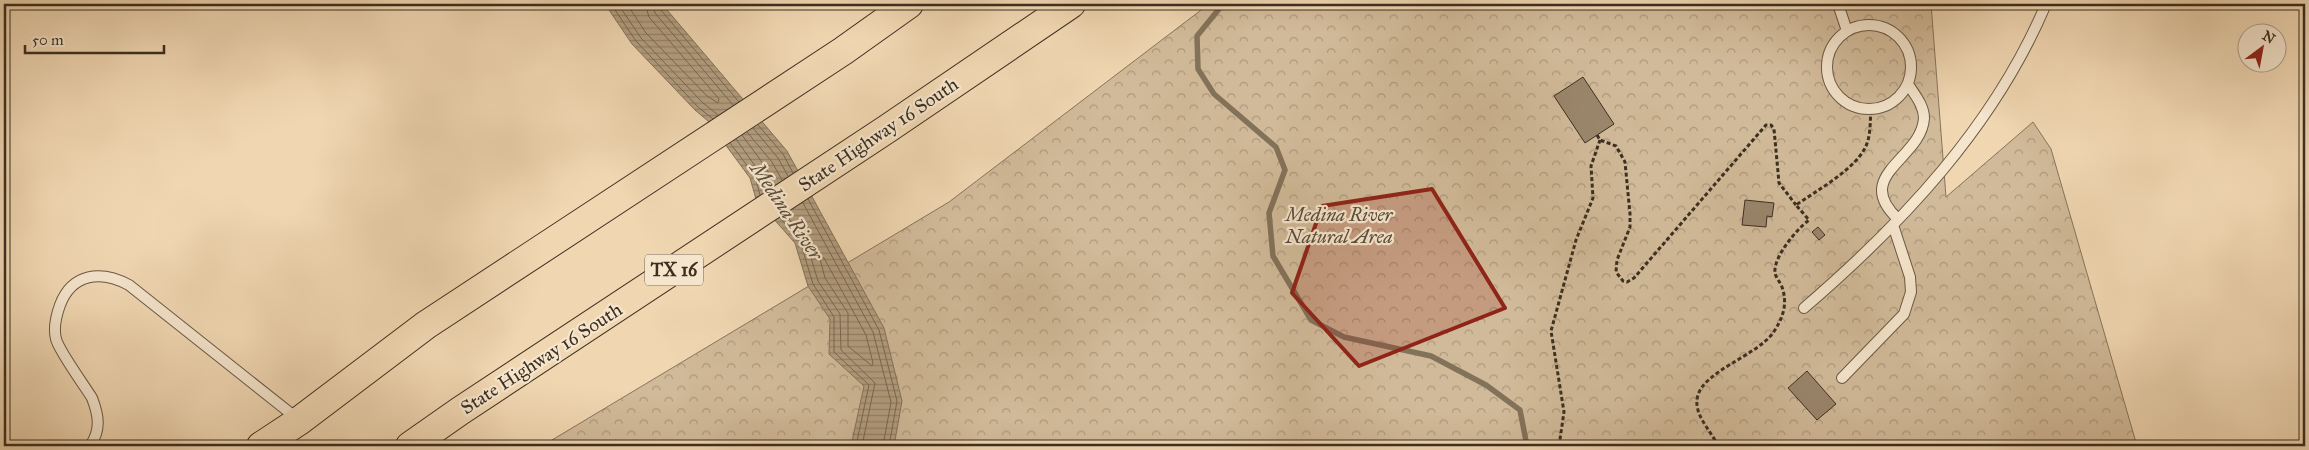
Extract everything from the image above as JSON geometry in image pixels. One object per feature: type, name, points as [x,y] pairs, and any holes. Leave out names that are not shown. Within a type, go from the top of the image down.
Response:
[{"type":"main road","points":[[261,446],[300,421],[426,325],[843,51],[909,4]]},
{"type":"main road","name":"State Highway 16 South","points":[[410,446],[1072,4]]},
{"type":"lane","points":[[1838,4],[1847,31]]},
{"type":"lane","points":[[1804,308],[1850,268],[1934,181],[1988,111],[2011,76],[2046,4]]},
{"type":"lane","points":[[1876,25],[1890,31],[1902,41],[1909,54],[1911,69],[1908,84],[1899,96],[1886,106],[1871,109],[1855,107],[1842,99],[1832,86],[1827,71],[1828,56],[1835,42],[1847,31],[1861,26],[1876,25]]},
{"type":"lane","points":[[1842,378],[1904,314],[1911,292],[1910,277],[1896,222],[1886,208],[1881,196],[1883,183],[1921,130],[1924,117],[1920,102],[1908,84]]},
{"type":"lane","points":[[90,446],[98,429],[96,408],[92,398],[56,341],[54,328],[62,298],[72,284],[90,277],[116,278],[129,285],[300,421]]},
{"type":"path","points":[[1796,205],[1845,170],[1859,157],[1866,147],[1871,109]]},
{"type":"path","points":[[1597,135],[1600,140],[1616,146],[1622,153],[1625,162],[1630,226],[1617,260],[1616,272],[1623,281],[1627,282],[1634,278],[1766,125],[1771,125],[1774,129],[1779,183],[1809,220],[1793,235],[1776,264],[1775,274],[1785,297],[1785,309],[1779,322],[1764,342],[1708,380],[1698,392],[1696,402],[1698,414],[1718,446]]},
{"type":"path","points":[[1559,446],[1564,412],[1550,331],[1576,240],[1593,198],[1591,166],[1600,140]]},
{"type":"highlighted area","points":[[1432,189],[1505,308],[1359,366],[1292,293],[1322,206]]},
{"type":"green space","name":"Medina River Natural Area","points":[[1209,4],[1931,4],[1946,197],[2033,122],[2051,149],[2137,446],[542,446],[949,202]]},
{"type":"water","name":"Medina River","points":[[605,4],[662,4],[787,151],[884,328],[902,401],[894,446],[851,446],[864,386],[829,354],[830,319],[808,286],[795,243],[756,199],[750,178],[708,121],[695,110],[632,44]]},
{"type":"building","points":[[1583,77],[1614,124],[1585,143],[1554,96]]},
{"type":"building","points":[[1745,200],[1774,203],[1772,217],[1767,216],[1766,227],[1742,225]]},
{"type":"building","points":[[1818,227],[1825,235],[1819,240],[1812,232]]},
{"type":"building","points":[[1807,371],[1836,404],[1817,420],[1788,388]]},
{"type":"waterway","points":[[1223,4],[1197,36],[1198,69],[1214,94],[1276,147],[1285,170],[1269,213],[1273,256],[1311,320],[1344,337],[1431,356],[1486,385],[1520,410],[1527,446]]}]
